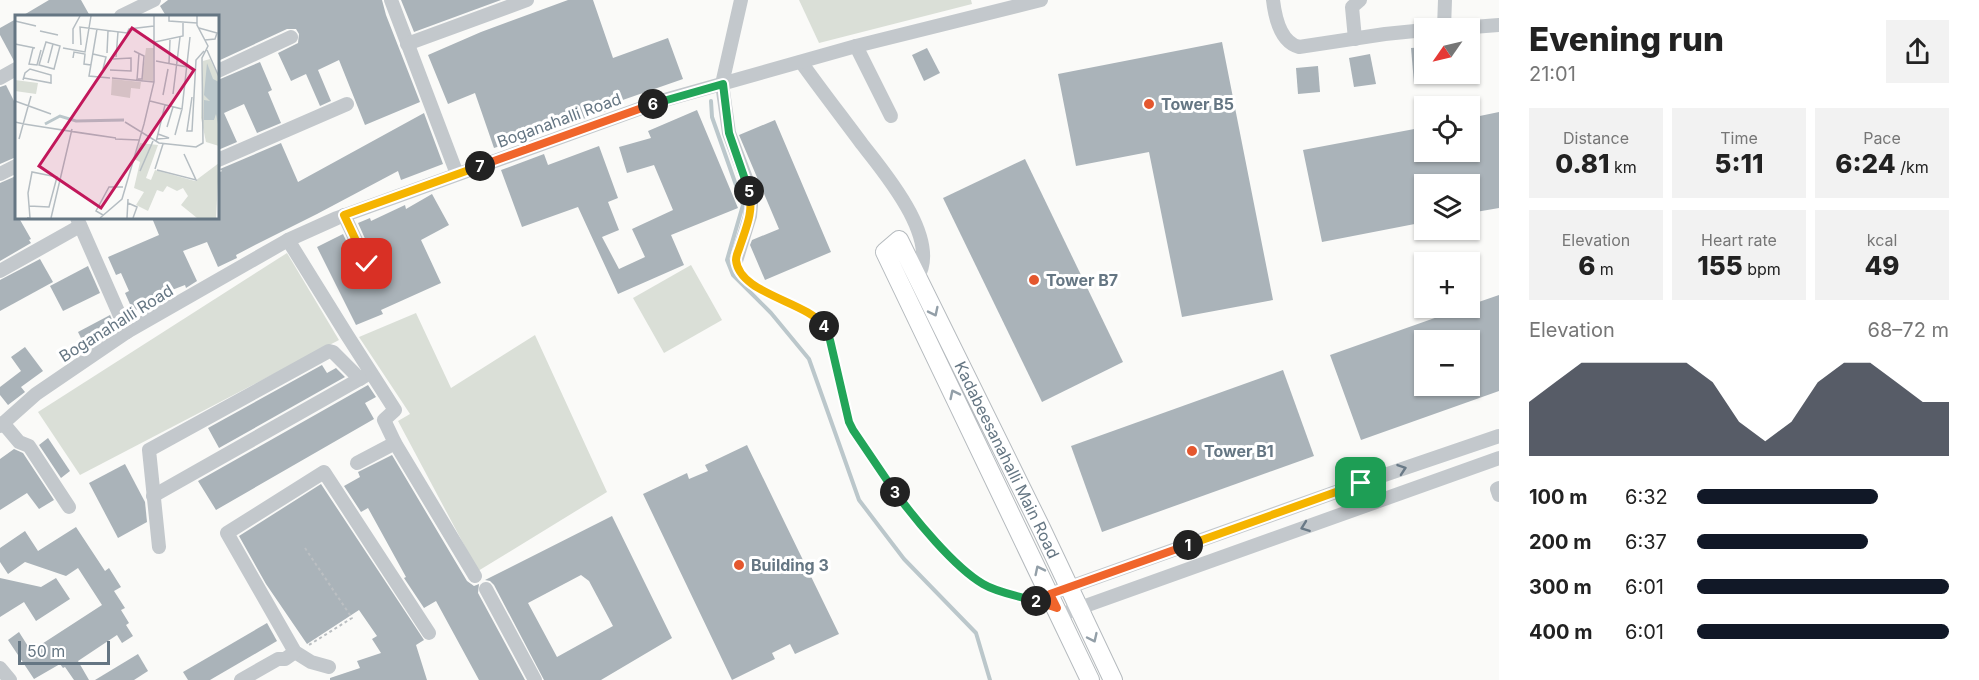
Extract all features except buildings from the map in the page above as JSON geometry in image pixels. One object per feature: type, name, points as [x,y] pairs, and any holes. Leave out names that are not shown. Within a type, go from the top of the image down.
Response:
[{"type":"main road","name":"Kadabeesanahalli Main Road","points":[[1090,680],[892,246],[917,278],[1113,680]]},
{"type":"street","points":[[123,15],[154,0]]},
{"type":"street","points":[[391,0],[457,174]]},
{"type":"street","points":[[407,44],[527,0]]},
{"type":"street","points":[[736,261],[750,216],[750,194],[729,133],[723,84],[741,0]]},
{"type":"street","name":"Boganahalli Road","points":[[2,424],[36,394],[127,332],[288,240],[344,215],[661,101],[855,46],[1041,0]]},
{"type":"street","points":[[1273,0],[1274,12],[1284,38],[1299,47],[1414,31]]},
{"type":"street","points":[[1355,39],[1352,7],[1360,0]]},
{"type":"street","points":[[1444,0],[1444,18]]},
{"type":"street","points":[[1480,26],[1499,25]]},
{"type":"street","points":[[219,71],[291,37]]},
{"type":"street","points":[[855,46],[891,116]]},
{"type":"street","points":[[801,62],[883,168],[904,200],[921,244],[924,262],[917,278]]},
{"type":"street","points":[[219,160],[347,104]]},
{"type":"street","points":[[0,174],[15,166]]},
{"type":"street","points":[[344,215],[367,264]]},
{"type":"street","points":[[0,271],[78,222],[127,332]]},
{"type":"street","points":[[288,240],[395,410],[384,420],[395,443],[475,576]]},
{"type":"street","points":[[159,547],[149,450],[329,351],[333,352],[360,379]]},
{"type":"street","points":[[153,496],[372,372]]},
{"type":"street","points":[[2,424],[19,442],[29,446],[69,507]]},
{"type":"street","points":[[1056,605],[1070,588],[1499,436]]},
{"type":"street","points":[[357,464],[395,443]]},
{"type":"street","points":[[1056,605],[1078,607],[1499,458]]},
{"type":"street","points":[[329,667],[311,662],[293,649],[227,533],[324,472],[429,633]]},
{"type":"street","points":[[1361,483],[1368,505]]},
{"type":"street","points":[[1499,488],[1497,489],[1499,495]]},
{"type":"street","points":[[486,589],[535,680]]},
{"type":"street","points":[[242,680],[278,659],[285,659],[293,649]]},
{"type":"street","points":[[0,668],[10,680]]},
{"type":"path","points":[[736,261],[745,277],[757,288],[820,320],[830,340],[845,413],[853,430],[908,509],[960,567],[985,585],[1056,605]]},
{"type":"path","points":[[293,649],[314,644],[352,618],[305,548]]},
{"type":"shaded area","points":[[799,0],[971,0],[972,4],[819,43]]},
{"type":"shaded area","points":[[287,253],[339,340],[80,475],[38,412]]},
{"type":"shaded area","points":[[691,265],[722,320],[664,353],[633,298]]},
{"type":"shaded area","points":[[416,313],[451,388],[535,335],[607,492],[478,571],[398,421],[410,414],[359,337]]},
{"type":"waterway","points":[[711,101],[712,117],[743,205],[727,260],[733,275],[771,313],[809,359],[859,500],[904,559],[976,633],[990,680]]},
{"type":"place","name":"Tower B5","points":[[1149,104]]},
{"type":"place","name":"Tower B7","points":[[1034,280]]},
{"type":"place","name":"Tower B1","points":[[1192,451]]},
{"type":"place","name":"Building 3","points":[[739,565]]},
{"type":"route","points":[[367,264],[344,215],[661,101],[723,84],[729,133],[747,181],[751,205],[750,216],[736,261],[745,277],[757,288],[820,320],[830,340],[845,413],[853,430],[908,509],[960,567],[985,585],[1057,608],[1050,594],[1361,483]]}]
